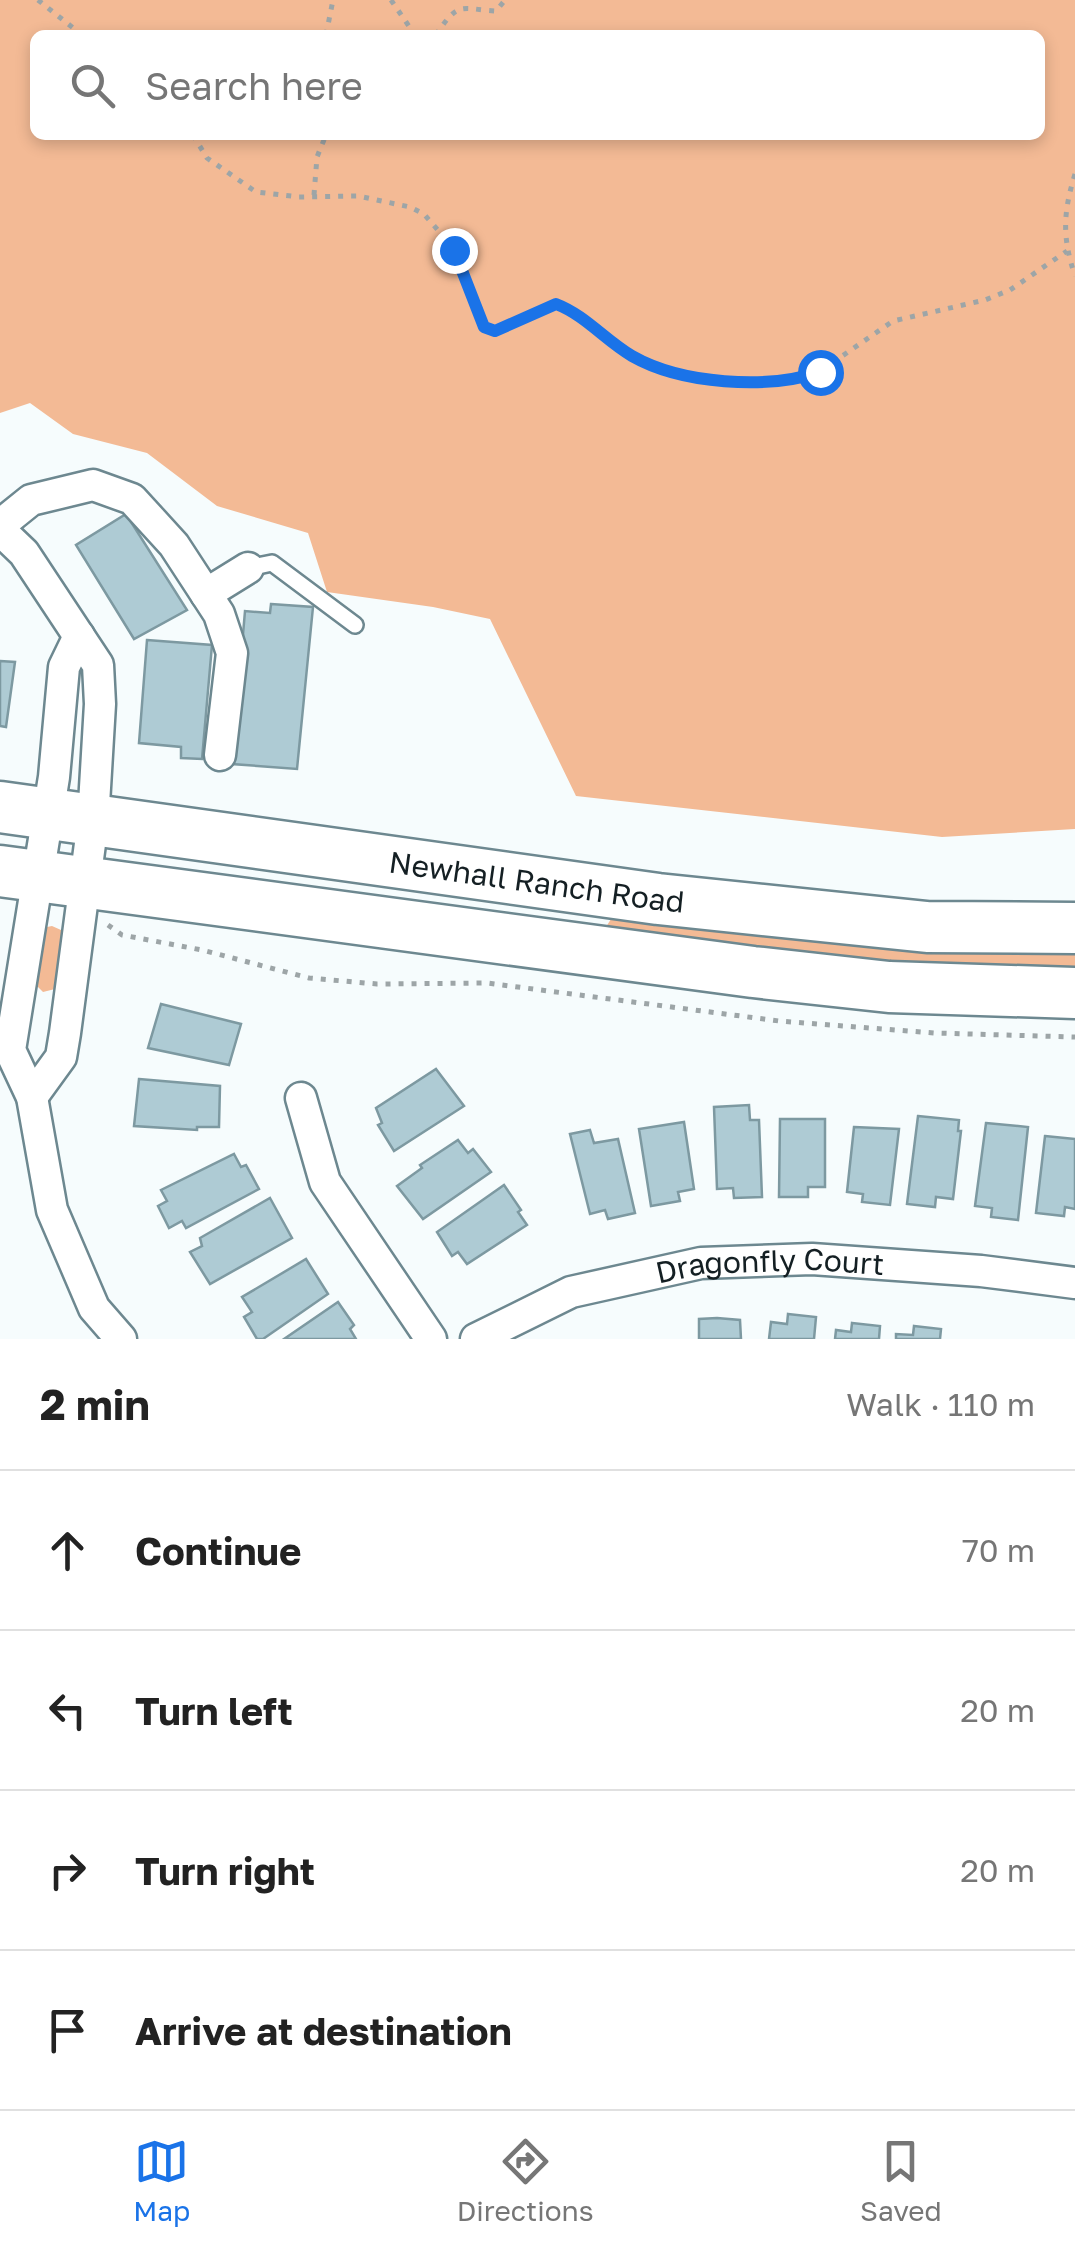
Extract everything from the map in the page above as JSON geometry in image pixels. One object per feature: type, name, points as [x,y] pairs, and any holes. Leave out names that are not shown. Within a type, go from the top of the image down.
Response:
[{"type":"main road","name":"Newhall Ranch Road","points":[[0,807],[658,899],[927,927],[1075,928]]},
{"type":"main road","name":"Newhall Ranch Road","points":[[56,888],[889,987],[1075,993]]},
{"type":"street","points":[[120,1339],[94,1308],[52,1210],[32,1098],[10,1050],[56,888],[100,704],[98,665],[24,553],[0,528],[31,500],[94,485],[132,500],[174,545],[218,614],[232,653],[220,755]]},
{"type":"street","points":[[206,594],[248,568]]},
{"type":"street","points":[[32,1098],[62,1056],[56,888],[71,818],[64,667],[79,636]]},
{"type":"street","points":[[301,1098],[325,1182],[431,1339]]},
{"type":"street","name":"Dragonfly Court","points":[[476,1339],[571,1292],[701,1263],[812,1259],[980,1271],[1075,1283]]},
{"type":"lane","points":[[248,568],[272,563],[355,625]]},
{"type":"path","points":[[38,0],[76,30]]},
{"type":"path","points":[[327,30],[332,0]]},
{"type":"path","points":[[391,0],[412,30]]},
{"type":"path","points":[[439,30],[449,14],[461,8],[496,11],[505,0]]},
{"type":"path","points":[[196,140],[207,158],[256,192],[273,196],[358,196],[410,207],[424,214],[454,250],[484,327],[495,331],[556,304],[632,356],[684,378],[801,378],[820,372],[893,321],[998,295],[1067,251]]},
{"type":"path","points":[[314,196],[316,157],[324,140]]},
{"type":"path","points":[[1075,174],[1064,210],[1067,251],[1075,276]]},
{"type":"path","points":[[56,888],[122,935],[202,950],[309,978],[377,984],[472,982],[779,1021],[936,1033],[1075,1037]]},
{"type":"shaded area","points":[[0,0],[1075,0],[1075,829],[942,837],[576,796],[490,619],[327,592],[308,533],[217,506],[147,453],[73,434],[30,403],[0,413]]},
{"type":"shaded area","points":[[635,917],[1075,952],[1075,970],[823,957],[606,927],[611,919]]},
{"type":"shaded area","points":[[52,926],[65,937],[60,982],[55,989],[43,992],[31,980],[42,928]]},
{"type":"building","points":[[126,514],[187,610],[134,639],[76,545]]},
{"type":"building","points":[[271,604],[313,607],[297,769],[232,764],[245,611],[270,613]]},
{"type":"building","points":[[147,640],[212,645],[202,759],[181,758],[181,747],[139,743]]},
{"type":"building","points":[[0,661],[15,662],[6,727],[0,726]]},
{"type":"building","points":[[161,1004],[241,1024],[229,1065],[148,1048]]},
{"type":"building","points":[[436,1069],[464,1106],[394,1151],[378,1125],[382,1123],[376,1108]]},
{"type":"building","points":[[139,1079],[220,1086],[219,1127],[197,1130],[134,1126]]},
{"type":"building","points":[[749,1105],[750,1120],[759,1120],[762,1197],[734,1198],[733,1188],[717,1189],[714,1107]]},
{"type":"building","points":[[918,1116],[959,1120],[953,1199],[936,1197],[935,1207],[907,1204]]},
{"type":"building","points":[[780,1119],[825,1119],[825,1187],[808,1187],[808,1197],[779,1197]]},
{"type":"building","points":[[684,1122],[694,1189],[678,1192],[680,1201],[651,1206],[639,1129]]},
{"type":"building","points":[[986,1123],[1028,1127],[1018,1220],[991,1217],[992,1208],[975,1206]]},
{"type":"building","points":[[854,1127],[899,1129],[890,1205],[862,1202],[863,1194],[847,1192]]},
{"type":"building","points":[[590,1130],[594,1143],[618,1139],[635,1213],[608,1219],[605,1210],[590,1214],[570,1134]]},
{"type":"building","points":[[1045,1136],[1075,1139],[1075,1209],[1065,1207],[1064,1216],[1036,1213]]},
{"type":"building","points":[[458,1140],[468,1153],[473,1149],[491,1172],[423,1219],[397,1186]]},
{"type":"building","points":[[234,1154],[241,1167],[246,1165],[259,1189],[186,1228],[182,1221],[169,1228],[158,1206],[167,1201],[161,1190]]},
{"type":"building","points":[[504,1185],[527,1225],[467,1264],[458,1252],[452,1256],[437,1232]]},
{"type":"building","points":[[270,1198],[292,1238],[210,1284],[190,1252],[202,1246],[200,1238]]},
{"type":"building","points":[[306,1259],[328,1294],[263,1339],[257,1339],[244,1317],[252,1312],[242,1297]]},
{"type":"building","points":[[338,1302],[354,1325],[350,1329],[356,1339],[284,1339]]},
{"type":"building","points":[[788,1314],[816,1317],[814,1339],[769,1339],[771,1322],[787,1324]]},
{"type":"building","points":[[699,1319],[740,1320],[741,1339],[699,1339]]},
{"type":"building","points":[[852,1323],[880,1326],[879,1339],[835,1339],[836,1330],[851,1332]]},
{"type":"building","points":[[914,1326],[941,1329],[940,1339],[896,1339],[896,1334],[913,1335]]},
{"type":"route","points":[[454,250],[478,316],[484,327],[495,331],[556,304],[632,356],[684,378],[801,378],[820,372]]}]
